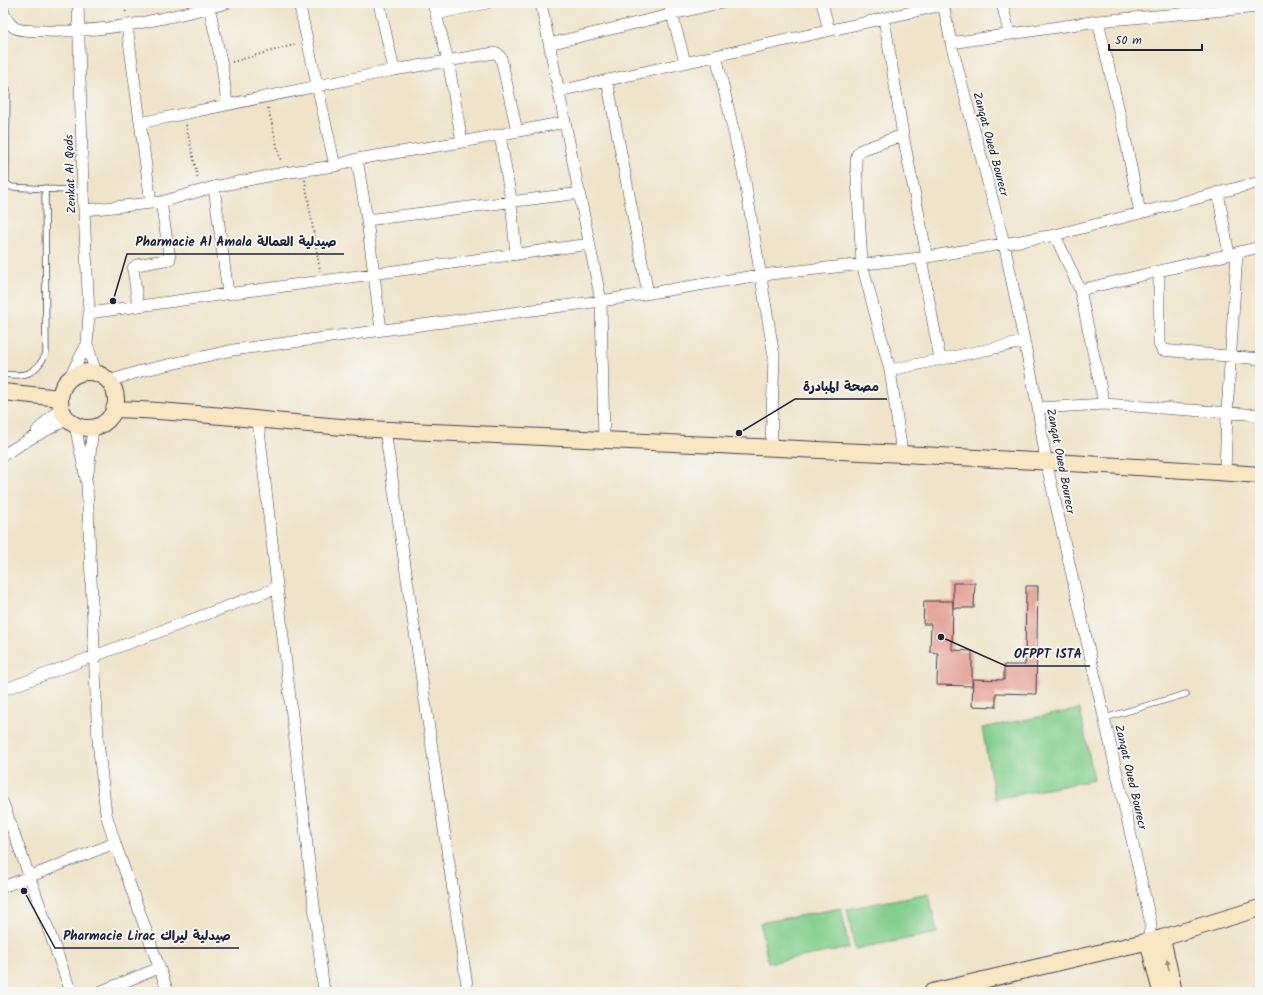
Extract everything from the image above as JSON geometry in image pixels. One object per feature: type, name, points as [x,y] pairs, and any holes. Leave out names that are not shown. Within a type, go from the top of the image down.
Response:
[{"type":"street","name":"Zenkat Al Qods","points":[[78,3],[83,191],[89,313],[87,344]]},
{"type":"street","points":[[3,10],[7,20],[15,27],[24,30],[78,32],[126,26],[227,3]]},
{"type":"street","points":[[299,3],[316,86],[335,166]]},
{"type":"street","points":[[379,3],[394,70]]},
{"type":"street","points":[[434,3],[448,60],[462,142]]},
{"type":"street","points":[[436,14],[487,3]]},
{"type":"street","points":[[541,3],[601,301],[604,440]]},
{"type":"street","points":[[549,44],[670,8],[719,3]]},
{"type":"street","points":[[822,3],[829,30]]},
{"type":"street","points":[[1002,3],[1009,33]]},
{"type":"street","points":[[559,91],[943,4]]},
{"type":"street","name":"Zanqat Oued Bourecr","points":[[943,4],[950,43],[1004,243],[1038,408],[1046,461],[1155,939]]},
{"type":"street","points":[[209,7],[222,65],[227,104]]},
{"type":"street","points":[[950,43],[1009,33],[1098,21],[1260,7]]},
{"type":"street","points":[[670,8],[685,62]]},
{"type":"street","points":[[884,18],[940,359]]},
{"type":"street","points":[[1098,21],[1125,137],[1140,214]]},
{"type":"street","points":[[126,26],[140,123],[156,202],[170,259],[135,265],[133,268],[138,306]]},
{"type":"street","points":[[140,123],[394,70],[494,53],[500,55],[517,131]]},
{"type":"street","points":[[716,55],[745,181],[774,356],[771,448]]},
{"type":"street","points":[[607,80],[648,294]]},
{"type":"street","points":[[84,210],[156,202],[201,192],[214,187],[283,173],[335,166],[357,159],[462,142],[565,122]]},
{"type":"street","points":[[500,135],[511,200],[516,255]]},
{"type":"street","points":[[902,453],[890,370],[862,264],[856,161],[857,155],[861,150],[903,135]]},
{"type":"street","points":[[357,159],[367,220],[381,330]]},
{"type":"street","points":[[3,455],[30,438],[66,402],[82,372],[102,377],[233,350],[601,301],[760,275],[924,257],[1055,235],[1260,182]]},
{"type":"street","points":[[214,187],[228,293]]},
{"type":"street","points":[[1218,192],[1233,254],[1231,356],[1225,472]]},
{"type":"street","points":[[367,220],[511,200],[580,193]]},
{"type":"street","points":[[1055,235],[1080,290],[1104,404]]},
{"type":"street","points":[[89,313],[590,244]]},
{"type":"street","points":[[1080,290],[1260,247]]},
{"type":"street","points":[[1159,272],[1159,348],[1165,351],[1260,359]]},
{"type":"street","points":[[890,370],[1024,342]]},
{"type":"street","points":[[87,344],[102,377],[114,389],[115,404],[106,421],[93,427]]},
{"type":"street","points":[[87,344],[66,402],[87,484]]},
{"type":"street","points":[[9,393],[66,402],[93,427]]},
{"type":"street","points":[[115,404],[258,421],[385,430],[902,453],[1260,474]]},
{"type":"street","points":[[1038,408],[1104,404],[1260,415]]},
{"type":"street","points":[[258,421],[324,992]]},
{"type":"street","points":[[93,427],[87,484],[94,656],[102,782],[106,814],[168,992]]},
{"type":"street","points":[[385,430],[468,992]]},
{"type":"street","points":[[3,690],[277,588]]},
{"type":"street","points":[[3,803],[71,992]]},
{"type":"street","points":[[3,888],[115,843]]},
{"type":"street","points":[[932,992],[1155,939],[1260,908]]},
{"type":"street","points":[[1155,939],[1161,992]]},
{"type":"street","points":[[1155,939],[1174,992]]},
{"type":"street","points":[[99,992],[159,968]]},
{"type":"lane","points":[[6,89],[6,183],[11,187],[83,191]]},
{"type":"lane","points":[[3,374],[20,376],[31,373],[40,365],[46,354],[44,188]]},
{"type":"lane","points":[[1105,718],[1186,694]]},
{"type":"path","points":[[222,65],[308,41]]},
{"type":"path","points":[[266,97],[283,173]]},
{"type":"path","points":[[184,114],[201,192]]},
{"type":"path","points":[[303,171],[321,280]]},
{"type":"green space","points":[[1080,709],[1094,780],[995,799],[982,728]]},
{"type":"green space","points":[[929,893],[937,933],[855,949],[847,909]]},
{"type":"green space","points":[[841,908],[849,948],[768,963],[760,923]]},
{"type":"building","points":[[953,583],[975,583],[974,608],[953,608]]},
{"type":"building","points":[[1026,586],[1038,586],[1036,694],[996,693],[996,707],[972,706],[973,679],[1004,680],[1004,665],[1025,665]]},
{"type":"building","points":[[924,601],[953,601],[952,650],[972,651],[972,686],[937,685],[938,653],[930,652],[931,624],[923,624]]},
{"type":"place","name":"Pharmacie Al Amala صيدلية العمالة","points":[[113,301]]},
{"type":"place","name":"مصحة المبادرة","points":[[739,433]]},
{"type":"place","name":"OFPPT ISTA","points":[[941,637]]},
{"type":"place","name":"Pharmacie Lirac صيدلية ليراك","points":[[24,891]]}]
